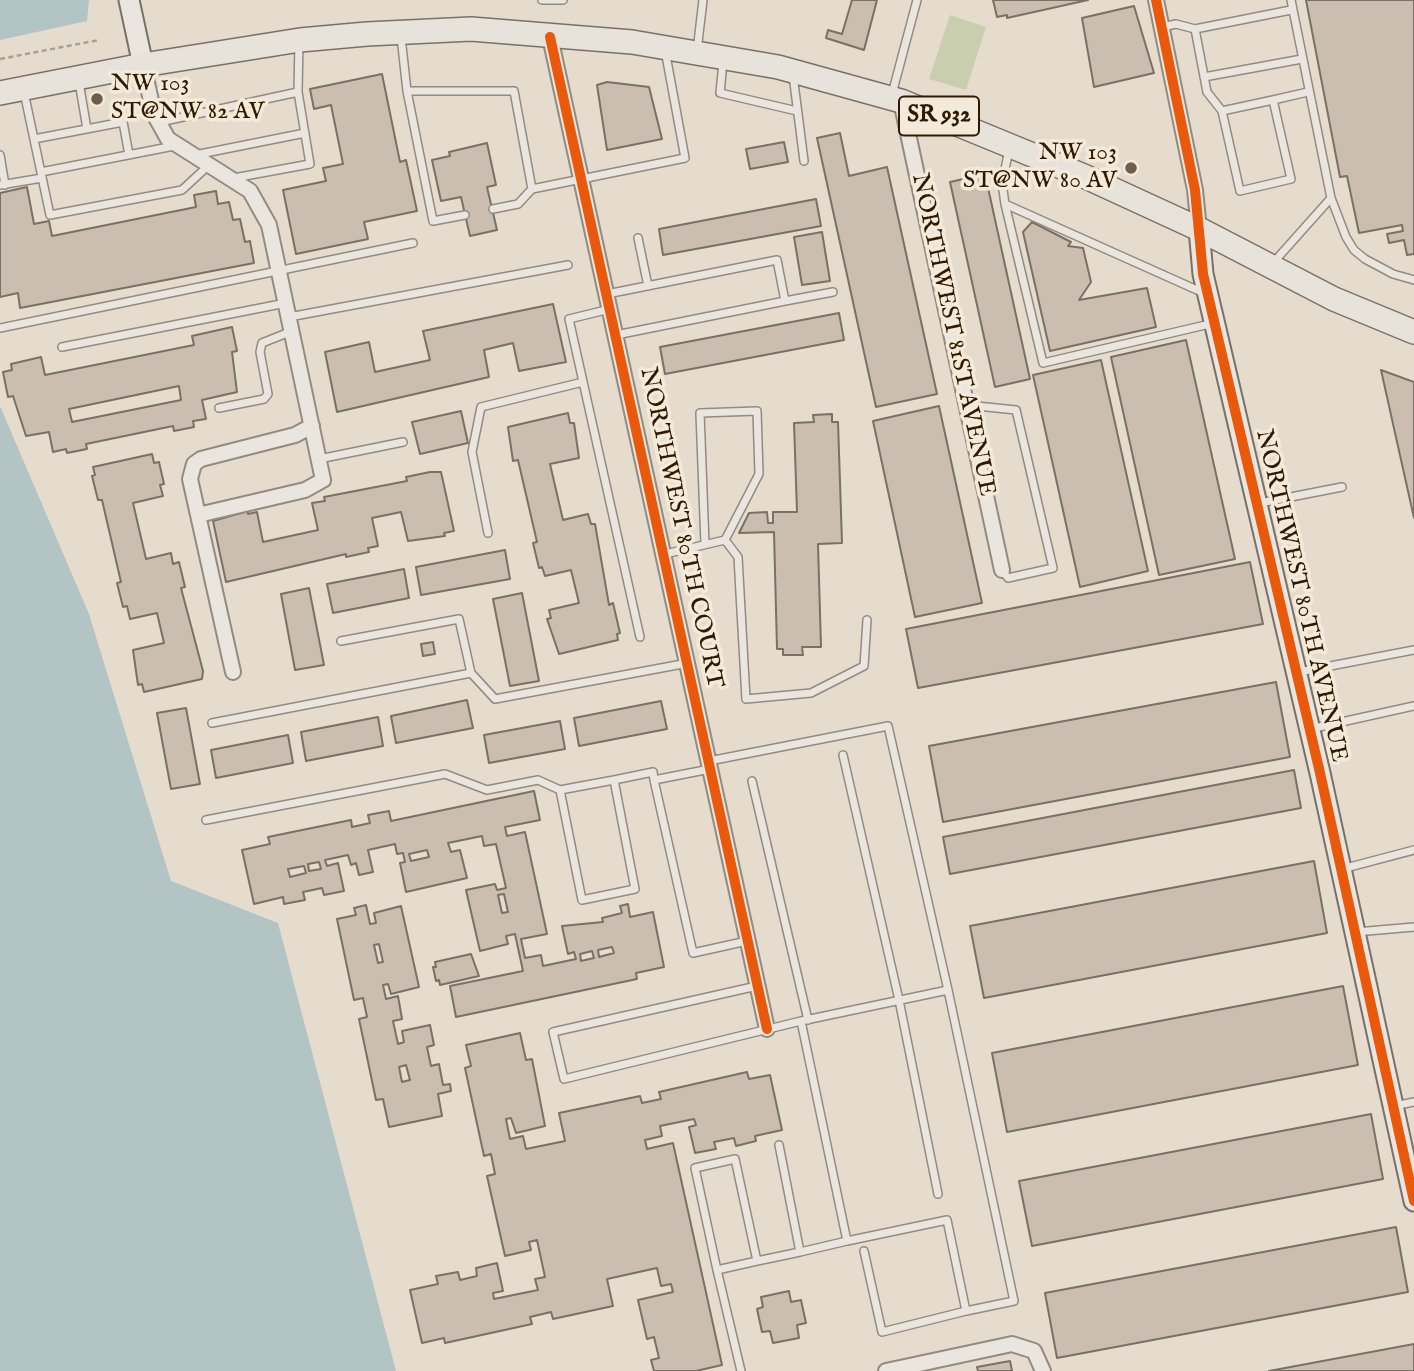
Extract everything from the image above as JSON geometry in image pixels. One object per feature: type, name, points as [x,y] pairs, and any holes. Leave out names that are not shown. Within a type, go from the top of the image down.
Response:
[{"type":"main road","name":"SR 932","points":[[0,93],[143,65],[300,40],[471,29],[632,42],[792,71],[896,99],[1199,229],[1334,299],[1414,331]]},
{"type":"street","points":[[129,0],[154,114],[168,139],[250,191],[269,225],[323,480],[305,490],[198,515]]},
{"type":"street","name":"NORTHWEST 80TH AVENUE","points":[[1156,0],[1195,190],[1203,274],[1413,1188]]},
{"type":"street","name":"NORTHWEST 80TH COURT","points":[[550,37],[767,1029]]},
{"type":"street","name":"NORTHWEST 81ST AVENUE","points":[[896,99],[1002,570]]},
{"type":"street","points":[[233,672],[190,479],[194,464],[201,459],[295,435],[312,426]]},
{"type":"street","points":[[886,1371],[928,1367],[1003,1344],[1029,1347],[1038,1355],[1043,1371]]},
{"type":"lane","points":[[541,0],[563,0]]},
{"type":"lane","points":[[696,53],[703,0]]},
{"type":"lane","points":[[896,99],[917,0]]},
{"type":"lane","points":[[1291,0],[1331,198],[1354,250],[1393,274],[1414,280]]},
{"type":"lane","points":[[1161,27],[1176,24],[1195,29],[1291,10]]},
{"type":"lane","points":[[1195,29],[1207,92],[1222,111],[1240,191],[1291,179],[1273,100]]},
{"type":"lane","points":[[401,32],[407,91],[433,221],[465,215]]},
{"type":"lane","points":[[232,179],[310,164],[298,92],[300,40]]},
{"type":"lane","points":[[492,209],[518,204],[532,189],[685,158],[664,48]]},
{"type":"lane","points":[[724,58],[720,93],[797,111]]},
{"type":"lane","points":[[1204,77],[1302,59]]},
{"type":"lane","points":[[792,71],[804,161]]},
{"type":"lane","points":[[78,78],[87,129]]},
{"type":"lane","points":[[24,88],[50,215],[182,190],[209,165]]},
{"type":"lane","points":[[407,91],[514,90],[532,189]]},
{"type":"lane","points":[[159,122],[298,92]]},
{"type":"lane","points":[[1222,111],[1308,92]]},
{"type":"lane","points":[[34,139],[123,122],[129,155]]},
{"type":"lane","points":[[195,156],[304,133]]},
{"type":"lane","points":[[0,155],[3,185],[178,145]]},
{"type":"lane","points":[[1010,146],[1002,183],[1005,204],[1043,363],[1215,323]]},
{"type":"lane","points":[[1270,266],[1331,198]]},
{"type":"lane","points":[[1005,204],[1209,295]]},
{"type":"lane","points":[[638,238],[648,286]]},
{"type":"lane","points":[[0,328],[413,243]]},
{"type":"lane","points":[[640,637],[569,318],[648,286],[777,260],[785,301]]},
{"type":"lane","points":[[62,347],[289,317],[568,265]]},
{"type":"lane","points":[[616,335],[833,292]]},
{"type":"lane","points":[[219,408],[264,399],[268,394],[260,352],[262,343],[289,317]]},
{"type":"lane","points":[[488,533],[472,452],[481,407],[583,382]]},
{"type":"lane","points":[[967,405],[1016,410],[1053,568],[1008,578],[1002,570]]},
{"type":"lane","points":[[705,544],[700,414],[757,411],[759,474],[725,540]]},
{"type":"lane","points":[[319,459],[403,442]]},
{"type":"lane","points":[[1256,504],[1342,487]]},
{"type":"lane","points":[[665,554],[725,540]]},
{"type":"lane","points":[[725,540],[738,557],[746,699],[810,693],[864,666],[867,620]]},
{"type":"lane","points":[[341,641],[459,619],[471,673],[495,699],[689,663]]},
{"type":"lane","points":[[1295,672],[1414,650]]},
{"type":"lane","points":[[212,723],[471,673]]},
{"type":"lane","points":[[1309,729],[1414,706]]},
{"type":"lane","points":[[654,780],[709,765],[888,726],[1014,1301],[882,1332],[864,1251]]},
{"type":"lane","points":[[843,755],[899,1000],[938,1194]]},
{"type":"lane","points":[[206,820],[445,774],[486,790],[538,780],[560,790],[653,772],[692,953],[747,940]]},
{"type":"lane","points":[[560,790],[582,900],[635,889],[614,780]]},
{"type":"lane","points":[[752,781],[805,1021],[847,1241]]},
{"type":"lane","points":[[1341,869],[1414,850]]},
{"type":"lane","points":[[1355,932],[1414,927]]},
{"type":"lane","points":[[757,986],[553,1032],[564,1079],[767,1029],[948,990]]},
{"type":"lane","points":[[1393,1106],[1414,1102]]},
{"type":"lane","points":[[779,1145],[800,1252]]},
{"type":"lane","points":[[741,1371],[695,1168],[735,1159],[757,1261]]},
{"type":"lane","points":[[717,1270],[947,1220],[966,1311]]},
{"type":"path","points":[[0,59],[99,40]]},
{"type":"green space","points":[[950,15],[986,27],[966,90],[929,79]]},
{"type":"shaded area","points":[[0,0],[89,0],[87,21],[0,40]]},
{"type":"shaded area","points":[[0,406],[89,614],[171,881],[278,923],[396,1371],[0,1371]]},
{"type":"building","points":[[852,0],[877,0],[864,50],[826,38],[828,30],[842,34]]},
{"type":"building","points":[[993,0],[1088,0],[1007,18],[1007,15],[997,17]]},
{"type":"building","points":[[1306,0],[1414,0],[1414,254],[1407,255],[1404,240],[1389,243],[1387,234],[1403,231],[1402,225],[1359,233],[1347,176],[1340,177]]},
{"type":"building","points":[[1134,6],[1154,73],[1094,87],[1082,18]]},
{"type":"building","points":[[382,74],[400,162],[406,160],[417,211],[364,222],[368,239],[296,254],[283,190],[326,181],[323,168],[343,164],[331,105],[314,109],[310,89]]},
{"type":"building","points":[[607,82],[649,87],[662,139],[607,150],[597,85]]},
{"type":"building","points":[[840,133],[849,176],[887,167],[937,394],[876,407],[817,138]]},
{"type":"building","points":[[784,142],[788,162],[750,169],[746,149]]},
{"type":"building","points":[[487,143],[496,185],[487,187],[497,230],[470,236],[461,197],[441,201],[432,160],[450,156],[449,152]]},
{"type":"building","points":[[985,174],[1030,379],[995,387],[950,182]]},
{"type":"building","points":[[27,187],[34,224],[49,221],[52,236],[196,207],[194,195],[216,191],[218,204],[229,202],[233,220],[240,219],[245,242],[250,241],[254,263],[20,308],[18,293],[0,297],[0,193]]},
{"type":"building","points":[[816,199],[821,226],[663,255],[659,229]]},
{"type":"building","points":[[1032,222],[1071,242],[1068,246],[1083,248],[1091,282],[1079,300],[1147,288],[1156,327],[1050,351],[1023,232]]},
{"type":"building","points":[[822,232],[830,281],[802,285],[794,237]]},
{"type":"building","points":[[553,304],[566,362],[519,371],[513,343],[484,350],[489,377],[337,412],[325,352],[369,342],[375,372],[430,360],[423,331]]},
{"type":"building","points":[[839,313],[844,340],[665,374],[660,347]]},
{"type":"building","points":[[232,327],[237,351],[232,352],[237,392],[202,400],[206,419],[193,421],[194,427],[174,431],[173,426],[86,444],[87,449],[67,453],[66,449],[53,452],[49,432],[26,436],[13,396],[8,397],[3,372],[12,370],[11,364],[41,357],[45,375],[194,345],[192,336]],"holes":[[[179,386],[181,400],[72,422],[69,409]]]},
{"type":"building","points":[[1186,340],[1235,559],[1159,575],[1111,357]]},
{"type":"building","points":[[1101,360],[1148,571],[1080,587],[1033,375]]},
{"type":"building","points":[[1381,370],[1414,382],[1414,518]]},
{"type":"building","points":[[939,406],[982,603],[915,617],[873,421]]},
{"type":"building","points":[[461,411],[468,443],[420,454],[412,422]]},
{"type":"building","points":[[568,413],[570,423],[574,423],[579,458],[550,464],[563,520],[588,514],[591,524],[595,524],[609,605],[613,603],[620,633],[617,634],[618,640],[559,654],[547,619],[551,618],[549,610],[579,603],[571,570],[545,576],[542,567],[539,568],[533,543],[537,542],[518,460],[513,461],[508,427]]},
{"type":"building","points":[[832,414],[832,422],[838,422],[842,543],[818,544],[821,647],[802,647],[803,655],[783,655],[783,649],[777,649],[774,532],[739,533],[749,513],[767,512],[768,523],[773,523],[773,512],[797,512],[794,423],[814,422],[813,415]]},
{"type":"building","points":[[152,454],[154,463],[159,462],[164,484],[160,485],[163,496],[133,503],[146,559],[171,553],[173,564],[179,562],[185,587],[181,588],[203,671],[202,679],[144,692],[142,684],[138,685],[133,650],[164,643],[157,613],[130,619],[127,606],[123,607],[117,583],[121,582],[102,500],[98,500],[92,476],[95,475],[93,467]]},
{"type":"building","points":[[441,472],[454,531],[444,533],[445,536],[408,541],[401,512],[372,518],[378,546],[368,548],[369,552],[346,557],[346,554],[226,582],[213,521],[248,511],[248,514],[257,512],[263,542],[318,530],[312,503],[325,501],[324,497],[407,481],[406,477]]},
{"type":"building","points":[[505,550],[510,579],[421,595],[416,567]]},
{"type":"building","points":[[1250,562],[1263,624],[918,688],[906,629]]},
{"type":"building","points":[[404,569],[409,598],[333,613],[327,584]]},
{"type":"building","points":[[309,588],[324,665],[295,670],[281,594]]},
{"type":"building","points":[[522,593],[539,681],[510,686],[493,599]]},
{"type":"building","points":[[433,642],[435,654],[423,656],[421,644]]},
{"type":"building","points":[[1276,682],[1290,757],[943,822],[929,746]]},
{"type":"building","points":[[467,700],[473,728],[396,743],[391,716]]},
{"type":"building","points":[[661,701],[667,729],[579,746],[574,718]]},
{"type":"building","points":[[186,708],[200,784],[171,789],[157,713]]},
{"type":"building","points":[[378,717],[383,746],[306,761],[301,732]]},
{"type":"building","points":[[560,721],[565,749],[489,763],[484,735]]},
{"type":"building","points":[[288,735],[293,763],[216,778],[211,750]]},
{"type":"building","points":[[1294,770],[1301,808],[950,874],[943,837]]},
{"type":"building","points":[[534,791],[540,820],[505,827],[507,836],[525,832],[547,934],[521,939],[525,958],[541,955],[543,966],[576,959],[574,952],[568,954],[562,926],[603,922],[602,918],[622,913],[620,906],[628,904],[630,917],[653,912],[664,967],[636,973],[637,979],[456,1017],[450,986],[523,971],[515,934],[506,936],[508,944],[480,951],[466,890],[495,884],[497,890],[506,888],[496,844],[484,846],[482,836],[448,843],[451,852],[460,850],[467,878],[406,892],[400,863],[405,862],[403,853],[397,854],[395,844],[368,850],[373,872],[359,875],[356,863],[351,865],[348,855],[325,860],[327,866],[338,863],[344,891],[324,895],[322,888],[303,892],[305,900],[284,904],[283,897],[254,904],[242,850],[270,844],[268,837],[351,820],[352,827],[370,823],[368,815],[389,811],[391,821]],"holes":[[[427,850],[429,857],[411,861],[409,854]],[[319,862],[321,869],[309,871],[308,864]],[[304,866],[306,873],[290,877],[288,869]],[[504,894],[508,912],[502,913],[498,895]],[[612,947],[614,953],[599,957],[598,950]],[[592,951],[594,958],[581,961],[580,954]]]},
{"type":"building","points":[[1314,861],[1327,933],[984,998],[970,926]]},
{"type":"building","points":[[366,905],[370,924],[376,923],[374,913],[401,906],[419,987],[391,994],[388,984],[383,985],[386,999],[398,996],[402,1019],[393,1021],[398,1044],[404,1042],[402,1031],[430,1025],[434,1045],[427,1047],[431,1066],[439,1064],[443,1085],[450,1084],[451,1091],[438,1094],[442,1116],[389,1127],[383,1099],[376,1100],[359,1019],[367,1017],[363,998],[354,1000],[337,919],[356,915],[354,908]],"holes":[[[379,944],[383,962],[378,963],[374,945]],[[406,1065],[410,1080],[402,1082],[399,1067]]]},
{"type":"building","points":[[471,954],[479,976],[440,985],[439,980],[436,981],[433,967],[436,967],[435,962]]},
{"type":"building","points":[[1343,986],[1358,1065],[1007,1132],[992,1053]]},
{"type":"building","points":[[520,1033],[526,1060],[532,1059],[545,1126],[516,1133],[511,1118],[506,1119],[510,1139],[523,1136],[526,1149],[565,1141],[559,1113],[640,1096],[642,1103],[661,1099],[659,1092],[747,1072],[749,1079],[770,1075],[782,1130],[755,1136],[756,1141],[736,1146],[734,1138],[714,1142],[716,1149],[695,1153],[689,1127],[696,1125],[694,1119],[660,1126],[662,1136],[645,1140],[647,1149],[673,1143],[722,1365],[696,1371],[654,1371],[651,1360],[659,1358],[654,1337],[647,1339],[638,1300],[673,1292],[671,1284],[661,1286],[657,1268],[607,1279],[613,1306],[553,1319],[551,1312],[530,1317],[532,1324],[445,1343],[444,1338],[422,1343],[410,1290],[438,1284],[436,1276],[458,1272],[460,1280],[477,1276],[476,1268],[497,1263],[503,1291],[493,1293],[494,1299],[538,1290],[535,1279],[545,1277],[537,1240],[529,1242],[531,1250],[505,1256],[487,1176],[495,1174],[491,1154],[484,1156],[465,1068],[471,1066],[466,1045]]},
{"type":"building","points":[[1371,1114],[1383,1179],[1032,1246],[1019,1181]]},
{"type":"building","points":[[1396,1227],[1408,1292],[1057,1358],[1045,1293]]},
{"type":"building","points":[[789,1291],[791,1302],[801,1300],[806,1323],[797,1325],[799,1338],[773,1343],[770,1331],[762,1332],[757,1309],[763,1307],[761,1297]]},
{"type":"building","points":[[1414,1344],[1414,1371],[1269,1371]]},
{"type":"building","points":[[1010,1361],[1012,1371],[978,1371],[977,1367]]},
{"type":"cycle path","points":[[1156,0],[1195,190],[1203,274],[1320,773],[1414,1201]]},
{"type":"cycle path","points":[[550,37],[767,1029]]},
{"type":"place","name":"NW 103 ST@NW 82 AV","points":[[97,99]]},
{"type":"place","name":"NW 103 ST@NW 80 AV","points":[[1131,168]]}]
